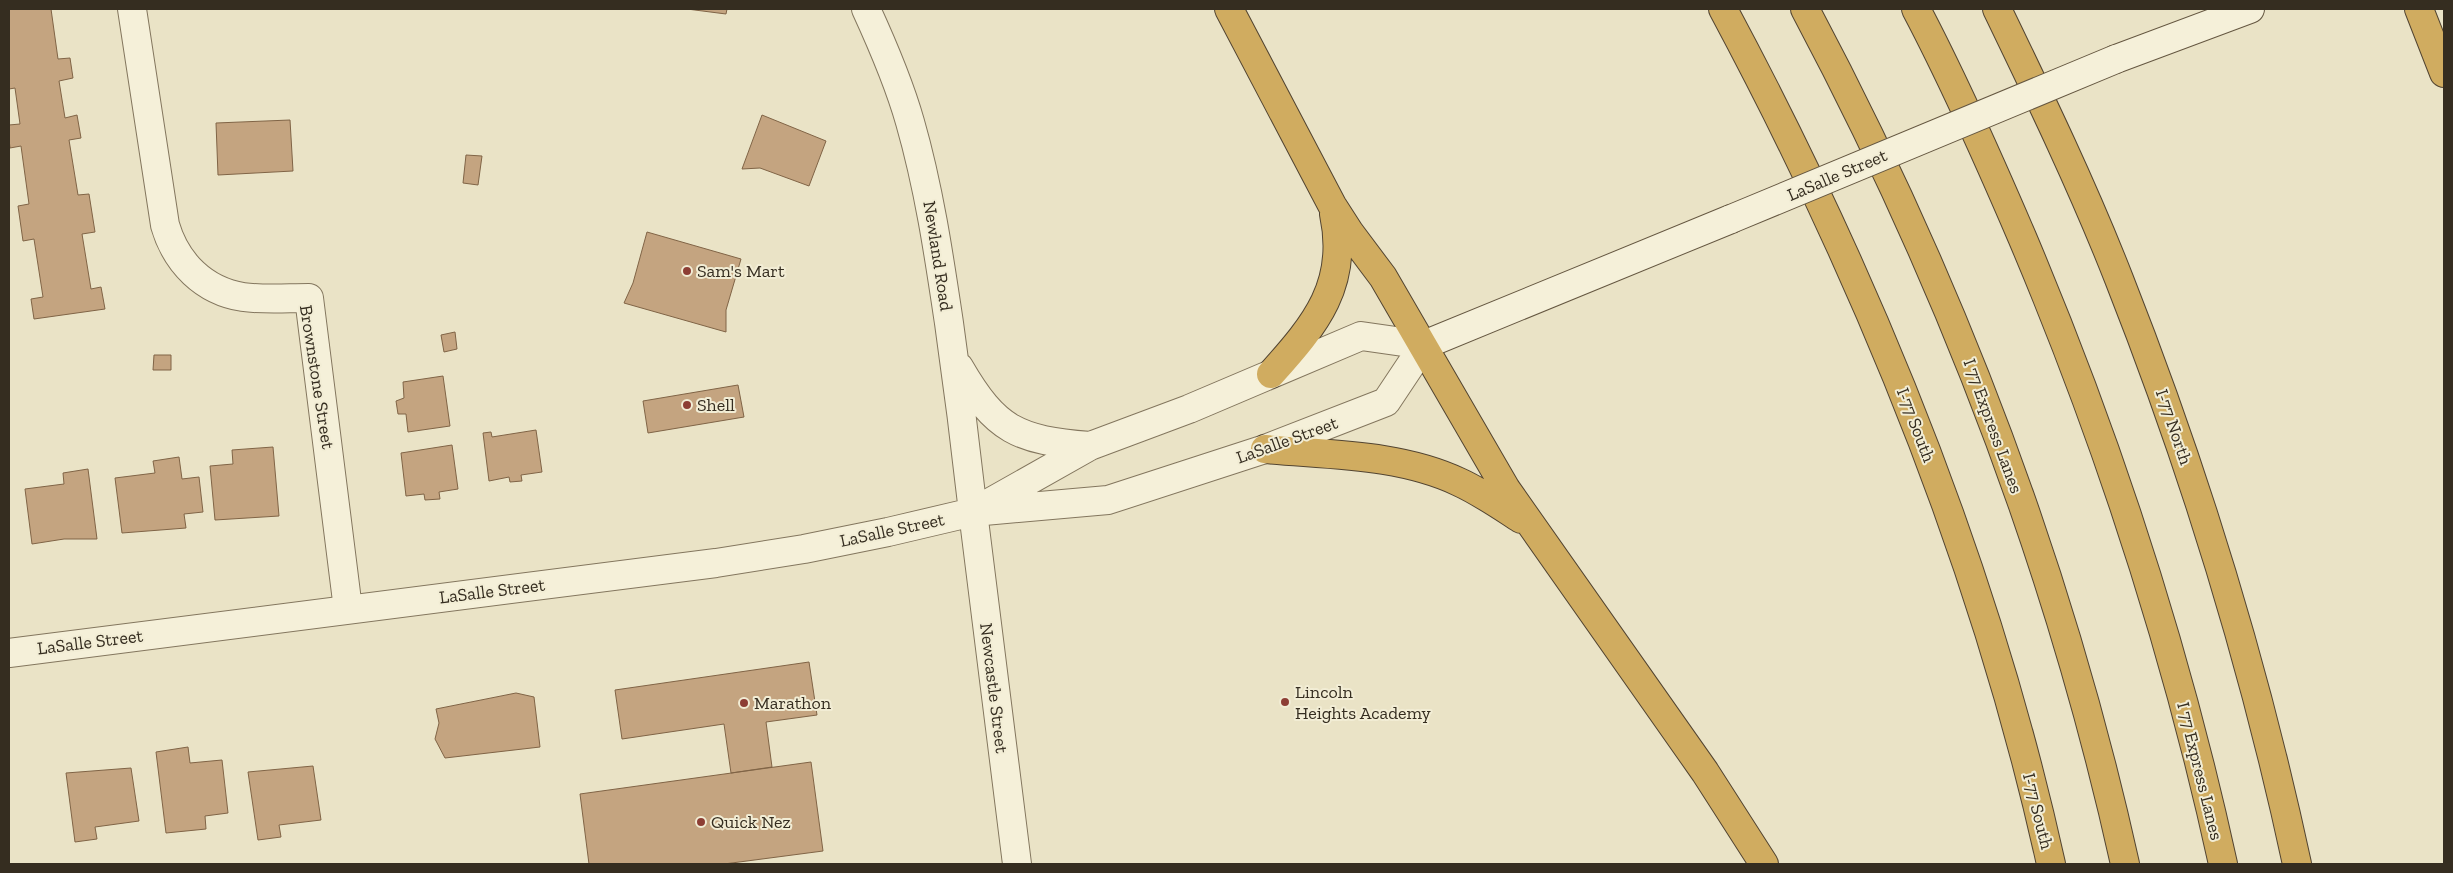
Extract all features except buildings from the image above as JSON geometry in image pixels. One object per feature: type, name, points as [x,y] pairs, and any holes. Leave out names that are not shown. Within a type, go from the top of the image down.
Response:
[{"type":"highway","points":[[1229,9],[1332,205],[1383,277],[1424,345],[1477,440],[1531,526],[1705,772],[1764,864]]},
{"type":"highway","name":"I-77 South","points":[[1722,9],[1771,100],[1846,256],[1894,368],[1931,465],[1994,651],[2023,750],[2051,864]]},
{"type":"highway","name":"I 77 Express Lanes","points":[[1805,9],[1881,158],[1920,244],[1999,440],[2064,630],[2093,730],[2125,864]]},
{"type":"highway","name":"I 77 Express Lanes","points":[[1916,9],[1969,116],[2009,206],[2051,305],[2093,415],[2156,602],[2223,864]]},
{"type":"highway","name":"I-77 North","points":[[1997,9],[2072,167],[2118,278],[2192,478],[2225,582],[2254,687],[2297,864]]},
{"type":"highway","points":[[2419,9],[2444,73]]},
{"type":"highway","points":[[1271,374],[1306,335],[1321,311],[1333,284],[1338,248],[1337,229],[1332,205]]},
{"type":"highway","points":[[1265,448],[1392,462],[1433,472],[1482,494],[1531,526]]},
{"type":"street","name":"Brownstone Street","points":[[132,9],[166,225],[177,256],[212,288],[243,297],[308,298],[348,610]]},
{"type":"street","name":"Newland Road","points":[[866,9],[889,59],[910,122],[926,185],[940,261],[954,356],[973,512]]},
{"type":"street","name":"LaSalle Street","points":[[973,512],[1090,446],[1189,409],[1361,336],[1424,345],[2116,59],[2250,9]]},
{"type":"street","name":"LaSalle Street","points":[[9,653],[736,560],[888,532],[973,512],[1108,500],[1265,448],[1386,402],[1424,345]]},
{"type":"street","points":[[954,356],[974,393],[988,410],[1008,426],[1027,437],[1050,443],[1090,446]]},
{"type":"street","name":"Newcastle Street","points":[[973,512],[1017,864]]},
{"type":"place","name":"Sam's Mart","points":[[687,271]]},
{"type":"place","name":"Shell","points":[[687,405]]},
{"type":"place","name":"Lincoln Heights Academy","points":[[1285,702]]},
{"type":"place","name":"Marathon","points":[[744,703]]},
{"type":"place","name":"Quick Nez","points":[[701,822]]}]
